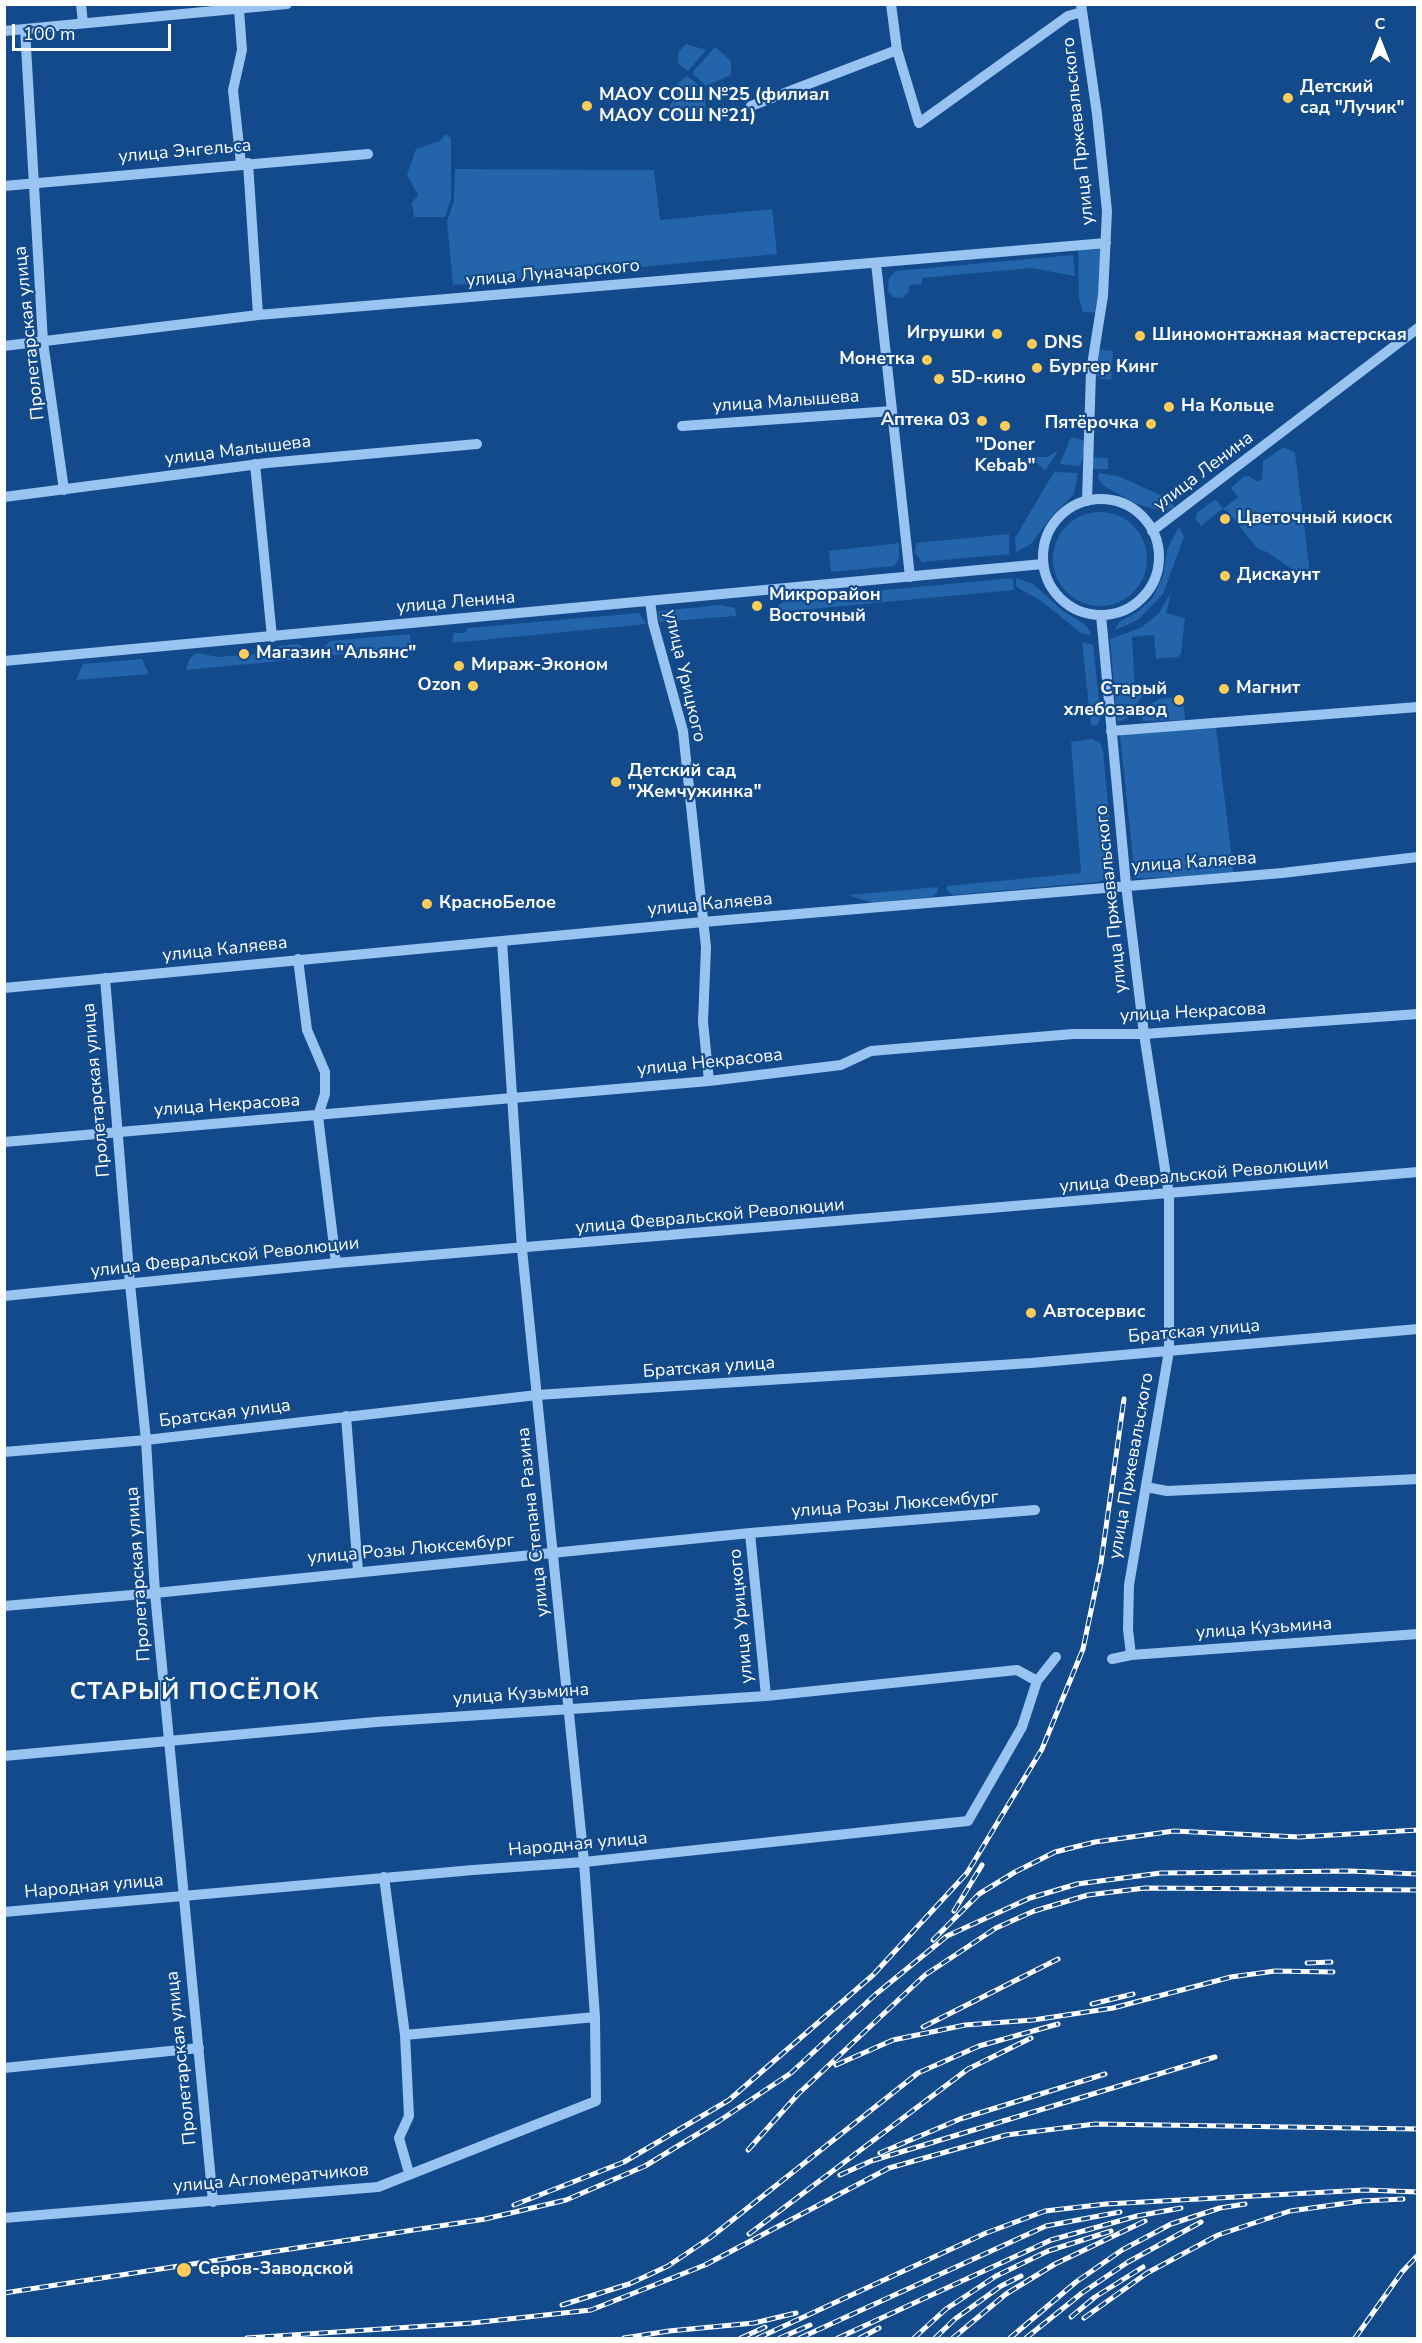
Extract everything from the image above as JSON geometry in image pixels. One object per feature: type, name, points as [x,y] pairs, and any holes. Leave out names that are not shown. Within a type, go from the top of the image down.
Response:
[{"type":"street","points":[[81,4],[82,23]]},
{"type":"street","points":[[4,31],[226,8],[239,10],[287,4]]},
{"type":"street","points":[[891,4],[897,50],[919,123],[1068,15],[1081,8]]},
{"type":"street","name":"улица Пржевальского","points":[[1081,8],[1107,211],[1103,296],[1091,371],[1087,501]]},
{"type":"street","points":[[239,10],[242,50],[233,90],[245,163],[258,315]]},
{"type":"street","name":"Пролетарская улица","points":[[25,29],[43,342],[64,490]]},
{"type":"street","points":[[751,106],[897,50]]},
{"type":"street","name":"улица Энгельса","points":[[4,186],[245,163],[368,154]]},
{"type":"street","name":"улица Луначарского","points":[[4,346],[258,315],[1106,243]]},
{"type":"street","points":[[876,263],[910,577]]},
{"type":"street","name":"улица Ленина","points":[[1152,531],[1418,328]]},
{"type":"street","name":"улица Малышева","points":[[682,426],[891,411]]},
{"type":"street","name":"улица Малышева","points":[[4,497],[255,464],[477,444]]},
{"type":"street","points":[[255,464],[272,637]]},
{"type":"street","points":[[1106,500],[1125,505],[1141,516],[1152,531],[1159,559],[1151,586],[1132,607],[1114,614],[1101,615],[1077,611],[1061,600],[1049,585],[1043,564],[1044,544],[1054,522],[1069,509],[1087,501],[1106,500]]},
{"type":"street","name":"улица Ленина","points":[[4,661],[1043,564]]},
{"type":"street","name":"улица Урицкого","points":[[650,601],[653,623],[682,731],[706,947],[703,1022],[709,1081]]},
{"type":"street","name":"улица Пржевальского","points":[[1101,615],[1126,885],[1144,1034],[1169,1195],[1168,1351],[1129,1585],[1128,1629],[1131,1655]]},
{"type":"street","points":[[1111,731],[1418,707]]},
{"type":"street","name":"улица Каляева","points":[[4,988],[704,922],[1282,873],[1418,856]]},
{"type":"street","name":"улица Степана Разина","points":[[502,941],[522,1249],[584,1862],[595,2018],[596,2101]]},
{"type":"street","points":[[298,959],[307,1030],[325,1072],[325,1094],[318,1116],[336,1263]]},
{"type":"street","name":"Пролетарская улица","points":[[105,978],[130,1284],[146,1440],[155,1593],[182,1896],[213,2202]]},
{"type":"street","name":"улица Некрасова","points":[[4,1142],[117,1130],[318,1116],[709,1081],[841,1065],[871,1051],[1072,1034],[1144,1034],[1418,1014]]},
{"type":"street","name":"улица Февральской Революции","points":[[4,1296],[336,1263],[1169,1195],[1418,1172]]},
{"type":"street","name":"Братская улица","points":[[4,1452],[146,1440],[537,1395],[1031,1364],[1418,1329]]},
{"type":"street","points":[[345,1416],[358,1571]]},
{"type":"street","points":[[1146,1487],[1167,1491],[1418,1479]]},
{"type":"street","name":"улица Розы Люксембург","points":[[4,1606],[750,1533],[1035,1510]]},
{"type":"street","name":"улица Урицкого","points":[[750,1533],[766,1696]]},
{"type":"street","name":"улица Кузьмина","points":[[1112,1659],[1131,1655],[1418,1634]]},
{"type":"street","name":"Народная улица","points":[[4,1912],[384,1877],[584,1862],[968,1821],[1022,1727],[1037,1681],[1056,1657]]},
{"type":"street","name":"улица Кузьмина","points":[[4,1756],[570,1707],[766,1696],[1017,1670],[1037,1681]]},
{"type":"street","points":[[384,1877],[405,2035],[409,2116],[399,2138],[409,2173]]},
{"type":"street","points":[[405,2035],[595,2018]]},
{"type":"street","points":[[4,2068],[199,2048]]},
{"type":"street","name":"улица Агломератчиков","points":[[4,2218],[367,2188],[596,2101]]},
{"type":"shaded area","points":[[686,44],[706,50],[688,71],[678,64],[679,51]]},
{"type":"shaded area","points":[[715,47],[731,61],[731,75],[706,86],[692,73]]},
{"type":"shaded area","points":[[687,76],[698,84],[695,89],[705,96],[705,115],[676,117],[670,113],[670,105],[677,96],[677,84]]},
{"type":"shaded area","points":[[446,134],[451,138],[451,199],[445,217],[414,217],[412,203],[418,195],[407,175],[416,149],[440,141]]},
{"type":"shaded area","points":[[455,169],[654,170],[660,220],[772,209],[777,254],[453,285],[447,222],[454,200]]},
{"type":"shaded area","points":[[1106,243],[1101,313],[1083,312],[1079,298],[1078,244]]},
{"type":"shaded area","points":[[1073,255],[1075,276],[1031,268],[922,278],[922,284],[910,285],[908,293],[902,298],[893,297],[888,291],[889,278],[896,271]]},
{"type":"shaded area","points":[[1094,349],[1113,351],[1111,380],[1101,379],[1091,371]]},
{"type":"shaded area","points":[[1071,437],[1089,442],[1080,466],[1060,464]]},
{"type":"shaded area","points":[[1284,447],[1295,453],[1311,582],[1267,552],[1258,549],[1227,511],[1222,509],[1201,526],[1195,518],[1198,512],[1216,500],[1223,509],[1238,497],[1231,488],[1243,477],[1249,476],[1257,482],[1262,479],[1263,461]]},
{"type":"shaded area","points":[[1058,451],[1045,471],[1031,457],[1047,457]]},
{"type":"shaded area","points":[[1089,457],[1108,458],[1108,469],[1089,469]]},
{"type":"shaded area","points":[[1054,472],[1078,473],[1074,494],[1052,516],[1031,544],[1016,552],[1015,538]]},
{"type":"shaded area","points":[[1099,473],[1118,476],[1169,499],[1175,508],[1159,510],[1137,504],[1104,486],[1098,478]]},
{"type":"shaded area","points":[[1100,512],[1118,516],[1133,526],[1143,541],[1147,559],[1143,577],[1133,592],[1118,602],[1100,606],[1082,602],[1067,592],[1057,577],[1053,559],[1057,541],[1067,526],[1082,516]]},
{"type":"shaded area","points":[[1179,526],[1184,537],[1163,594],[1138,620],[1115,630],[1119,622],[1136,613],[1152,599],[1163,576],[1167,550]]},
{"type":"shaded area","points":[[1009,534],[1009,554],[922,562],[915,553],[916,543]]},
{"type":"shaded area","points":[[899,543],[899,559],[894,566],[831,572],[829,551]]},
{"type":"shaded area","points":[[1013,578],[1014,590],[778,612],[778,605],[789,599]]},
{"type":"shaded area","points":[[1016,578],[1033,584],[1062,610],[1084,624],[1090,631],[1090,635],[1081,633],[1040,600],[1016,586]]},
{"type":"shaded area","points":[[1174,583],[1166,613],[1185,618],[1181,653],[1178,657],[1156,659],[1154,635],[1132,637],[1135,693],[1145,692],[1128,718],[1117,722],[1110,639],[1142,627],[1158,614],[1171,593]]},
{"type":"shaded area","points":[[721,605],[735,608],[736,616],[659,622],[658,611]]},
{"type":"shaded area","points":[[639,613],[646,624],[452,643],[454,633],[465,633],[468,628]]},
{"type":"shaded area","points":[[410,634],[411,647],[325,656],[324,648],[330,641]]},
{"type":"shaded area","points":[[1082,642],[1093,645],[1101,718],[1097,725],[1091,726]]},
{"type":"shaded area","points":[[298,644],[320,657],[186,670],[190,658],[197,653],[218,657],[266,653],[278,646]]},
{"type":"shaded area","points":[[142,659],[149,674],[76,680],[83,664]]},
{"type":"shaded area","points":[[1183,697],[1185,720],[1143,721],[1142,717],[1152,703],[1159,699]]},
{"type":"shaded area","points":[[1216,727],[1234,877],[1135,878],[1120,735]]},
{"type":"shaded area","points":[[1092,739],[1100,743],[1103,751],[1114,870],[1112,877],[1097,882],[953,895],[947,891],[947,886],[1081,873],[1071,742]]},
{"type":"shaded area","points":[[938,887],[937,893],[931,897],[873,903],[848,895]]},
{"type":"railway","points":[[514,2205],[624,2162],[729,2100],[873,1975],[967,1873],[1042,1749],[1083,1649],[1101,1563],[1124,1399]]},
{"type":"railway","points":[[933,1940],[979,1894],[1015,1872],[1055,1852],[1095,1842],[1174,1831],[1299,1837],[1418,1830]]},
{"type":"railway","points":[[954,1911],[982,1865]]},
{"type":"railway","points":[[4,2293],[485,2219],[566,2200],[645,2166],[719,2121],[791,2073],[876,1994],[947,1936],[1030,1898],[1077,1884],[1161,1873],[1350,1871],[1418,1874]]},
{"type":"railway","points":[[795,2097],[925,1975],[996,1928],[1034,1911],[1088,1895],[1145,1888],[1418,1890]]},
{"type":"railway","points":[[923,2027],[1058,1959]]},
{"type":"railway","points":[[1307,1963],[1331,1962]]},
{"type":"railway","points":[[836,2065],[893,2040],[965,2025],[1033,2020],[1113,2008],[1231,1977],[1275,1971],[1333,1972]]},
{"type":"railway","points":[[1092,2004],[1133,1994]]},
{"type":"railway","points":[[562,2305],[629,2284],[668,2266],[711,2237],[918,2073],[979,2046],[1058,2024]]},
{"type":"railway","points":[[749,2234],[968,2069],[1031,2038]]},
{"type":"railway","points":[[840,2175],[871,2161],[1215,2057]]},
{"type":"railway","points":[[880,2153],[960,2119],[1105,2074]]},
{"type":"railway","points":[[748,2150],[800,2092]]},
{"type":"railway","points":[[247,2338],[472,2323],[591,2310],[705,2265],[889,2168],[1006,2135],[1095,2124],[1418,2129]]},
{"type":"railway","points":[[758,2338],[986,2233],[1045,2211],[1106,2204],[1365,2190],[1418,2192]]},
{"type":"railway","points":[[1084,2318],[1147,2273],[1218,2235],[1290,2211],[1362,2201],[1403,2199]]},
{"type":"railway","points":[[1010,2338],[1076,2282],[1122,2250],[1171,2224],[1220,2208],[1245,2204]]},
{"type":"railway","points":[[838,2338],[1051,2240],[1137,2216],[1181,2208]]},
{"type":"railway","points":[[800,2338],[1046,2226],[1120,2212]]},
{"type":"railway","points":[[953,2338],[1006,2294],[1055,2264],[1145,2221]]},
{"type":"railway","points":[[1026,2338],[1082,2293],[1128,2262],[1201,2222]]},
{"type":"railway","points":[[914,2338],[946,2309],[996,2276],[1048,2251],[1111,2231]]},
{"type":"railway","points":[[1355,2338],[1402,2272],[1418,2255]]},
{"type":"railway","points":[[1071,2317],[1095,2297],[1143,2267]]},
{"type":"railway","points":[[935,2338],[955,2319],[1001,2286],[1021,2276]]},
{"type":"railway","points":[[624,2338],[754,2323],[796,2313]]},
{"type":"railway","points":[[780,2338],[810,2325]]},
{"type":"railway","points":[[741,2338],[765,2327]]},
{"type":"railway","points":[[860,2338],[879,2328]]},
{"type":"place","name":"Детский сад \"Лучик\"","points":[[1288,98]]},
{"type":"place","name":"МАОУ СОШ №25 (филиал МАОУ СОШ №21)","points":[[587,106]]},
{"type":"place","name":"Игрушки","points":[[997,334]]},
{"type":"place","name":"Шиномонтажная мастерская","points":[[1140,336]]},
{"type":"place","name":"DNS","points":[[1032,344]]},
{"type":"place","name":"Монетка","points":[[927,360]]},
{"type":"place","name":"Бургер Кинг","points":[[1037,368]]},
{"type":"place","name":"5D-кино","points":[[939,379]]},
{"type":"place","name":"На Кольце","points":[[1169,407]]},
{"type":"place","name":"Аптека 03","points":[[982,421]]},
{"type":"place","name":"Пятёрочка","points":[[1151,424]]},
{"type":"place","name":"\"Doner Kebab\"","points":[[1005,426]]},
{"type":"place","name":"Цветочный киоск","points":[[1225,519]]},
{"type":"place","name":"Дискаунт","points":[[1225,576]]},
{"type":"place","name":"Микрорайон Восточный","points":[[757,606]]},
{"type":"place","name":"Магазин \"Альянс\"","points":[[244,654]]},
{"type":"place","name":"Мираж-Эконом","points":[[459,666]]},
{"type":"place","name":"Ozon","points":[[473,686]]},
{"type":"place","name":"Магнит","points":[[1224,689]]},
{"type":"place","name":"Старый хлебозавод","points":[[1179,700]]},
{"type":"place","name":"Детский сад \"Жемчужинка\"","points":[[616,782]]},
{"type":"place","name":"КрасноБелое","points":[[427,904]]},
{"type":"place","name":"Автосервис","points":[[1031,1313]]},
{"type":"place","name":"Серов-Заводской","points":[[184,2270]]},
{"type":"district","name":"СТАРЫЙ ПОСЁЛОК","points":[[195,1693]]}]
